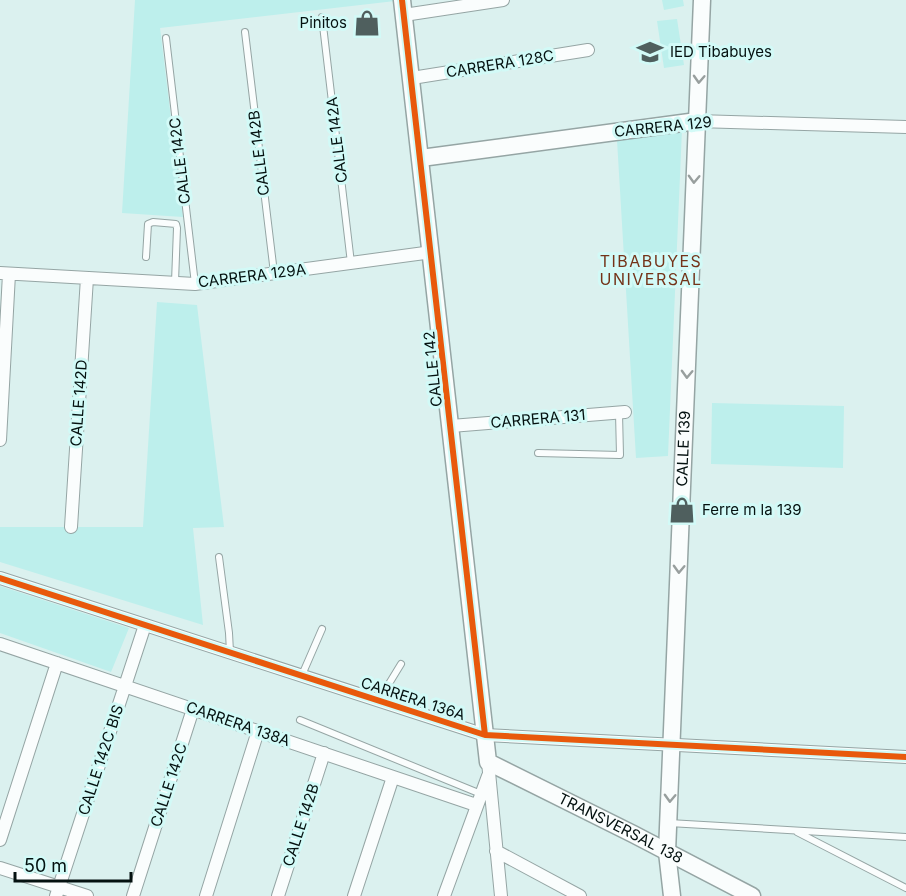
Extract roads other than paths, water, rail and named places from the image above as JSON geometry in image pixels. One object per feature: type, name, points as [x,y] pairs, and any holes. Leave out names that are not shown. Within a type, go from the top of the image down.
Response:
[{"type":"street","points":[[403,7],[503,0]]},
{"type":"street","name":"CALLE 139","points":[[672,896],[668,852],[702,0]]},
{"type":"street","name":"CALLE 142","points":[[403,7],[432,252],[501,896]]},
{"type":"street","name":"CARRERA 128C","points":[[412,78],[588,50]]},
{"type":"street","name":"CARRERA 129","points":[[421,158],[697,121],[906,127]]},
{"type":"street","name":"CARRERA 129A","points":[[4,273],[195,284],[432,252]]},
{"type":"street","points":[[0,440],[4,273]]},
{"type":"street","name":"CALLE 142D","points":[[71,527],[87,278]]},
{"type":"street","name":"CARRERA 131","points":[[451,426],[622,413]]},
{"type":"street","name":"CARRERA 136A","points":[[0,578],[485,735],[906,757]]},
{"type":"street","name":"CALLE 142C BIS","points":[[58,892],[145,625]]},
{"type":"street","name":"CARRERA 138A","points":[[0,644],[393,777],[478,800]]},
{"type":"street","points":[[0,840],[57,663]]},
{"type":"street","name":"CALLE 142C","points":[[133,896],[193,709]]},
{"type":"street","points":[[206,896],[258,731]]},
{"type":"street","name":"CALLE 142B","points":[[278,896],[324,753]]},
{"type":"street","points":[[444,896],[488,768]]},
{"type":"street","name":"TRANSVERSAL 138","points":[[488,768],[668,852],[752,896]]},
{"type":"street","points":[[354,896],[393,777]]},
{"type":"street","points":[[496,851],[580,896]]},
{"type":"street","points":[[0,868],[58,892],[87,896]]},
{"type":"lane","name":"CALLE 142A","points":[[322,17],[351,263]]},
{"type":"lane","name":"CALLE 142B","points":[[245,32],[274,274]]},
{"type":"lane","name":"CALLE 142C","points":[[166,38],[195,284]]},
{"type":"lane","points":[[146,257],[148,224],[153,222],[176,224],[176,283]]},
{"type":"lane","points":[[538,453],[620,455],[622,413]]},
{"type":"lane","points":[[219,557],[230,652]]},
{"type":"lane","points":[[302,675],[322,629]]},
{"type":"lane","points":[[379,700],[401,664]]},
{"type":"lane","points":[[300,720],[478,800]]},
{"type":"lane","points":[[669,823],[906,837]]},
{"type":"lane","points":[[794,830],[906,888]]},
{"type":"place","name":"Pinitos","points":[[367,23]]},
{"type":"place","name":"IED Tibabuyes","points":[[650,52]]},
{"type":"place","name":"Ferre m la 139","points":[[682,510]]},
{"type":"district","name":"TIBABUYES UNIVERSAL","points":[[651,270]]}]
